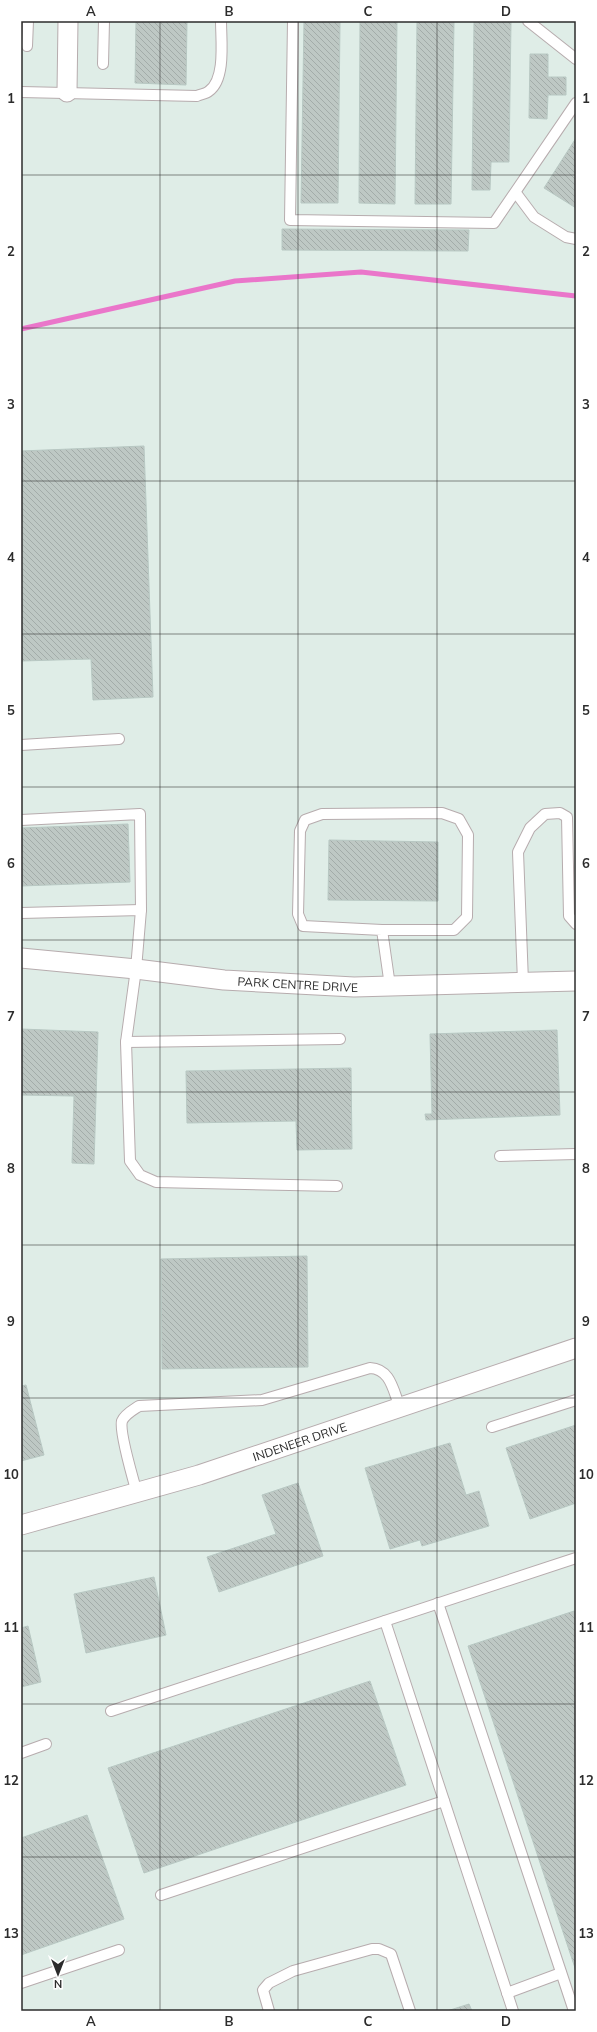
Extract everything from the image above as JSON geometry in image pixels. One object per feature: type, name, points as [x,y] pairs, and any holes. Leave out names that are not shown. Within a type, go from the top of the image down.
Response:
[{"type":"street","points":[[67,92],[68,21]]},
{"type":"street","name":"PARK CENTRE DRIVE","points":[[21,958],[136,969],[224,980],[354,987],[576,981]]},
{"type":"street","name":"INDENEER DRIVE","points":[[21,1526],[200,1475],[576,1348]]},
{"type":"lane","points":[[27,46],[28,21]]},
{"type":"lane","points":[[103,64],[104,21]]},
{"type":"lane","points":[[21,92],[197,96],[209,92],[218,81],[221,63],[222,21]]},
{"type":"lane","points":[[293,21],[290,220],[494,223],[516,193],[576,103]]},
{"type":"lane","points":[[528,21],[576,59]]},
{"type":"lane","points":[[516,193],[534,217],[566,237],[576,239]]},
{"type":"lane","points":[[21,745],[119,739]]},
{"type":"lane","points":[[442,813],[459,819],[468,835],[467,917],[454,930],[382,930],[303,926],[298,914],[298,906],[300,830],[305,820],[322,814],[442,813]]},
{"type":"lane","points":[[523,982],[518,852],[530,828],[545,814],[560,813],[567,817],[569,916],[576,924]]},
{"type":"lane","points":[[21,820],[140,814],[140,910],[136,969],[126,1042],[130,1161],[140,1175],[156,1182],[337,1186]]},
{"type":"lane","points":[[21,913],[140,910]]},
{"type":"lane","points":[[382,930],[390,986]]},
{"type":"lane","points":[[126,1042],[340,1039]]},
{"type":"lane","points":[[500,1156],[576,1154]]},
{"type":"lane","points":[[137,1492],[122,1431],[122,1421],[130,1411],[139,1406],[262,1400],[370,1368],[378,1369],[387,1376],[400,1408]]},
{"type":"lane","points":[[492,1427],[576,1400]]},
{"type":"lane","points":[[110,1711],[576,1558]]},
{"type":"lane","points":[[438,1603],[574,2011]]},
{"type":"lane","points":[[385,1621],[512,2011]]},
{"type":"lane","points":[[21,1753],[46,1744]]},
{"type":"lane","points":[[161,1896],[444,1801]]},
{"type":"lane","points":[[269,2011],[263,1990],[269,1983],[293,1971],[372,1949],[379,1949],[391,1954],[410,2011]]},
{"type":"lane","points":[[21,1983],[119,1950]]},
{"type":"lane","points":[[507,1994],[561,1973]]},
{"type":"building","points":[[136,21],[187,21],[186,85],[135,83]]},
{"type":"building","points":[[304,21],[340,21],[338,203],[301,203]]},
{"type":"building","points":[[360,21],[397,21],[395,204],[359,203]]},
{"type":"building","points":[[417,21],[454,21],[451,204],[415,204]]},
{"type":"building","points":[[474,21],[511,21],[509,162],[491,162],[490,190],[472,190]]},
{"type":"building","points":[[530,54],[548,54],[548,77],[566,77],[566,95],[548,95],[547,119],[529,118]]},
{"type":"building","points":[[576,138],[576,208],[544,188]]},
{"type":"building","points":[[282,229],[469,230],[468,251],[282,250]]},
{"type":"building","points":[[144,446],[153,697],[93,700],[91,659],[21,661],[21,451]]},
{"type":"building","points":[[128,824],[130,882],[21,886],[21,828]]},
{"type":"building","points":[[329,840],[438,842],[438,901],[328,900]]},
{"type":"building","points":[[21,1029],[98,1032],[94,1164],[72,1163],[74,1096],[21,1095]]},
{"type":"building","points":[[557,1030],[560,1115],[426,1120],[425,1114],[432,1114],[430,1034]]},
{"type":"building","points":[[351,1068],[352,1149],[297,1150],[296,1121],[187,1123],[186,1071]]},
{"type":"building","points":[[307,1256],[308,1367],[162,1369],[161,1259]]},
{"type":"building","points":[[26,1385],[44,1455],[21,1461],[21,1386]]},
{"type":"building","points":[[576,1425],[576,1503],[530,1519],[506,1448]]},
{"type":"building","points":[[450,1443],[466,1495],[479,1491],[489,1526],[422,1546],[420,1540],[390,1549],[365,1468]]},
{"type":"building","points":[[298,1483],[323,1556],[219,1592],[207,1557],[276,1534],[262,1495]]},
{"type":"building","points":[[154,1577],[166,1635],[86,1653],[74,1594]]},
{"type":"building","points":[[574,1611],[576,1616],[576,1971],[468,1646]]},
{"type":"building","points":[[28,1626],[41,1682],[21,1687],[21,1628]]},
{"type":"building","points":[[370,1681],[406,1785],[144,1873],[108,1768]]},
{"type":"building","points":[[87,1815],[124,1919],[21,1955],[21,1838]]},
{"type":"building","points":[[469,2004],[472,2011],[447,2011]]},
{"type":"waterway","points":[[21,329],[235,281],[361,272],[576,296]]}]
